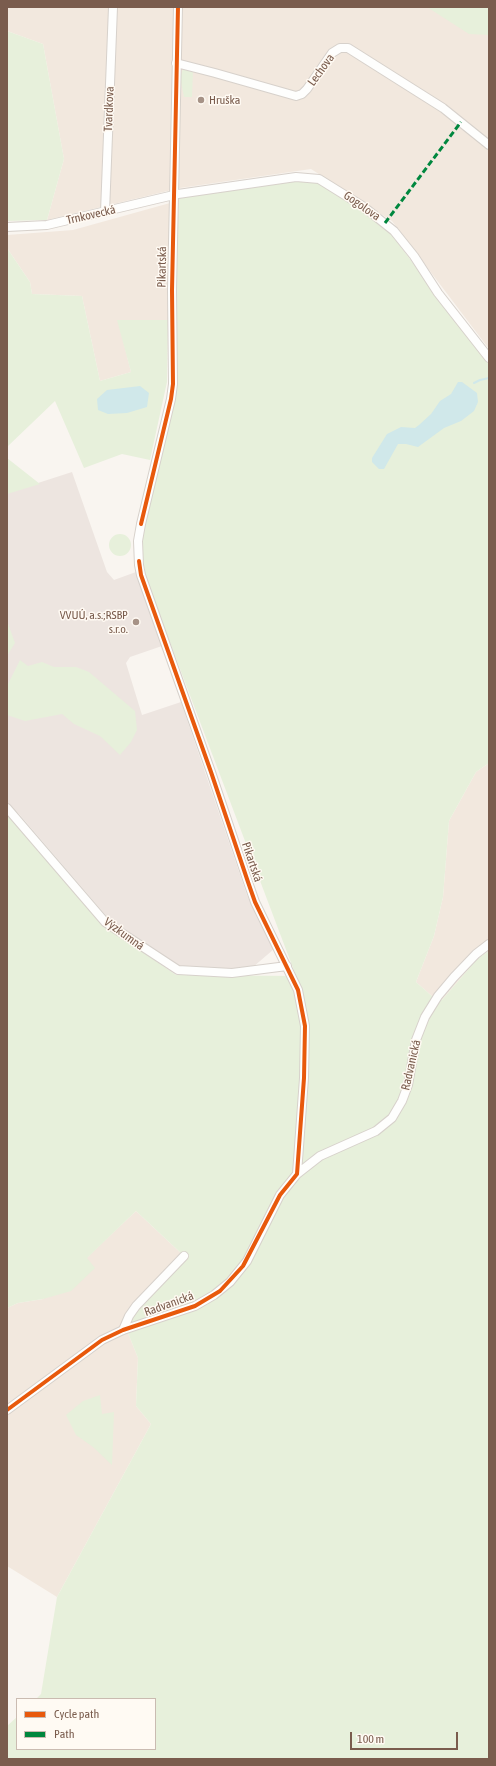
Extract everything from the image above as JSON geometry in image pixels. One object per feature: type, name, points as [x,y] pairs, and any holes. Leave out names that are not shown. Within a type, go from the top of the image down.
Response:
[{"type":"street","name":"Tvardkova","points":[[105,212],[113,7]]},
{"type":"street","name":"Pikartská","points":[[178,7],[173,195],[172,399],[141,524],[138,541],[140,570],[255,902],[298,990],[305,1026],[304,1078],[297,1174]]},
{"type":"street","name":"Lechova","points":[[176,64],[215,73],[296,96],[302,94],[308,89],[332,53],[340,48],[348,48],[443,108],[489,144]]},
{"type":"street","name":"Gogolova","points":[[173,195],[296,177],[314,178],[324,181],[364,207],[394,231],[414,256],[438,293],[489,358]]},
{"type":"street","name":"Trnkovecká","points":[[7,227],[47,225],[173,195]]},
{"type":"street","name":"Výzkumná","points":[[7,808],[10,809],[105,922],[178,970],[232,973],[287,966]]},
{"type":"street","name":"Radvanická","points":[[7,1410],[94,1345],[123,1330],[195,1306],[225,1286],[247,1261],[278,1198],[297,1174],[320,1156],[376,1131],[392,1118],[402,1101],[408,1085],[416,1040],[425,1017],[438,996],[454,977],[476,954],[489,944]]},
{"type":"street","points":[[123,1330],[129,1316],[136,1306],[184,1256]]},
{"type":"shaded area","points":[[7,7],[489,7],[489,349],[392,221],[311,169],[180,188],[47,220],[64,159],[43,44],[7,31]]},
{"type":"shaded area","points":[[170,203],[168,320],[118,320],[131,372],[100,381],[82,296],[32,294],[30,282],[7,248],[7,235],[73,230]]},
{"type":"shaded area","points":[[72,472],[107,572],[114,580],[136,572],[162,646],[130,657],[126,663],[142,715],[181,702],[247,895],[274,949],[253,967],[245,970],[181,967],[166,961],[109,919],[19,814],[7,804],[7,493]]},
{"type":"shaded area","points":[[489,763],[489,951],[478,958],[442,1000],[433,997],[416,982],[434,936],[443,897],[449,821],[476,772]]},
{"type":"shaded area","points":[[136,1211],[184,1256],[124,1323],[138,1358],[136,1406],[151,1424],[57,1597],[7,1566],[7,1308],[18,1303],[43,1299]]},
{"type":"green space","points":[[427,7],[489,7],[489,35],[469,34]]},
{"type":"green space","points":[[7,31],[43,44],[64,159],[47,220],[7,221]]},
{"type":"green space","points":[[183,69],[193,70],[192,97],[184,97],[180,78]]},
{"type":"green space","points":[[297,180],[312,180],[328,186],[386,227],[489,365],[489,763],[476,772],[449,821],[443,897],[434,936],[416,982],[433,997],[442,1000],[478,958],[489,951],[489,1759],[7,1759],[7,1726],[16,1718],[16,1750],[156,1750],[156,1698],[37,1698],[41,1694],[57,1597],[151,1424],[136,1406],[138,1358],[124,1323],[184,1256],[136,1211],[87,1258],[95,1268],[71,1291],[43,1299],[18,1303],[7,1308],[7,811],[101,923],[176,975],[296,976],[146,579],[142,553],[142,534],[176,396],[174,302],[179,197]]},
{"type":"green space","points":[[7,248],[30,282],[32,294],[82,296],[100,381],[131,372],[117,320],[168,320],[167,382],[150,460],[122,454],[84,468],[55,401],[7,447]]},
{"type":"green space","points":[[7,458],[40,484],[7,494]]},
{"type":"green space","points":[[120,534],[128,537],[131,545],[128,553],[120,556],[112,553],[109,545],[112,537]]},
{"type":"green space","points":[[7,621],[15,643],[7,656]]},
{"type":"green space","points":[[20,660],[28,666],[42,662],[54,667],[76,667],[89,672],[135,711],[137,730],[131,742],[120,755],[100,736],[74,724],[62,714],[25,721],[7,715],[7,683],[8,684]]},
{"type":"green space","points":[[100,1395],[102,1414],[114,1412],[112,1465],[93,1447],[76,1435],[66,1415],[83,1401]]},
{"type":"water","points":[[458,382],[462,382],[477,393],[478,402],[474,411],[461,421],[444,428],[418,447],[398,444],[384,469],[379,469],[372,462],[372,458],[387,434],[401,427],[415,428],[431,414],[440,401],[451,394]]},
{"type":"water","points":[[140,386],[149,393],[147,407],[127,413],[108,414],[98,410],[97,399],[107,390]]},
{"type":"waterway","points":[[474,383],[489,378]]},
{"type":"marked path","points":[[385,223],[461,122]]},
{"type":"cycle path","points":[[141,524],[171,399],[173,384],[172,290],[178,7]]},
{"type":"cycle path","points":[[7,1410],[102,1340],[123,1330],[195,1306],[220,1291],[243,1266],[280,1195],[297,1174],[304,1078],[305,1026],[298,990],[255,902],[211,772],[141,575],[139,561]]},
{"type":"place","name":"Hruška","points":[[201,100]]},
{"type":"place","name":"VVUÚ, a.s.;RSBP s.r.o.","points":[[136,622]]}]
